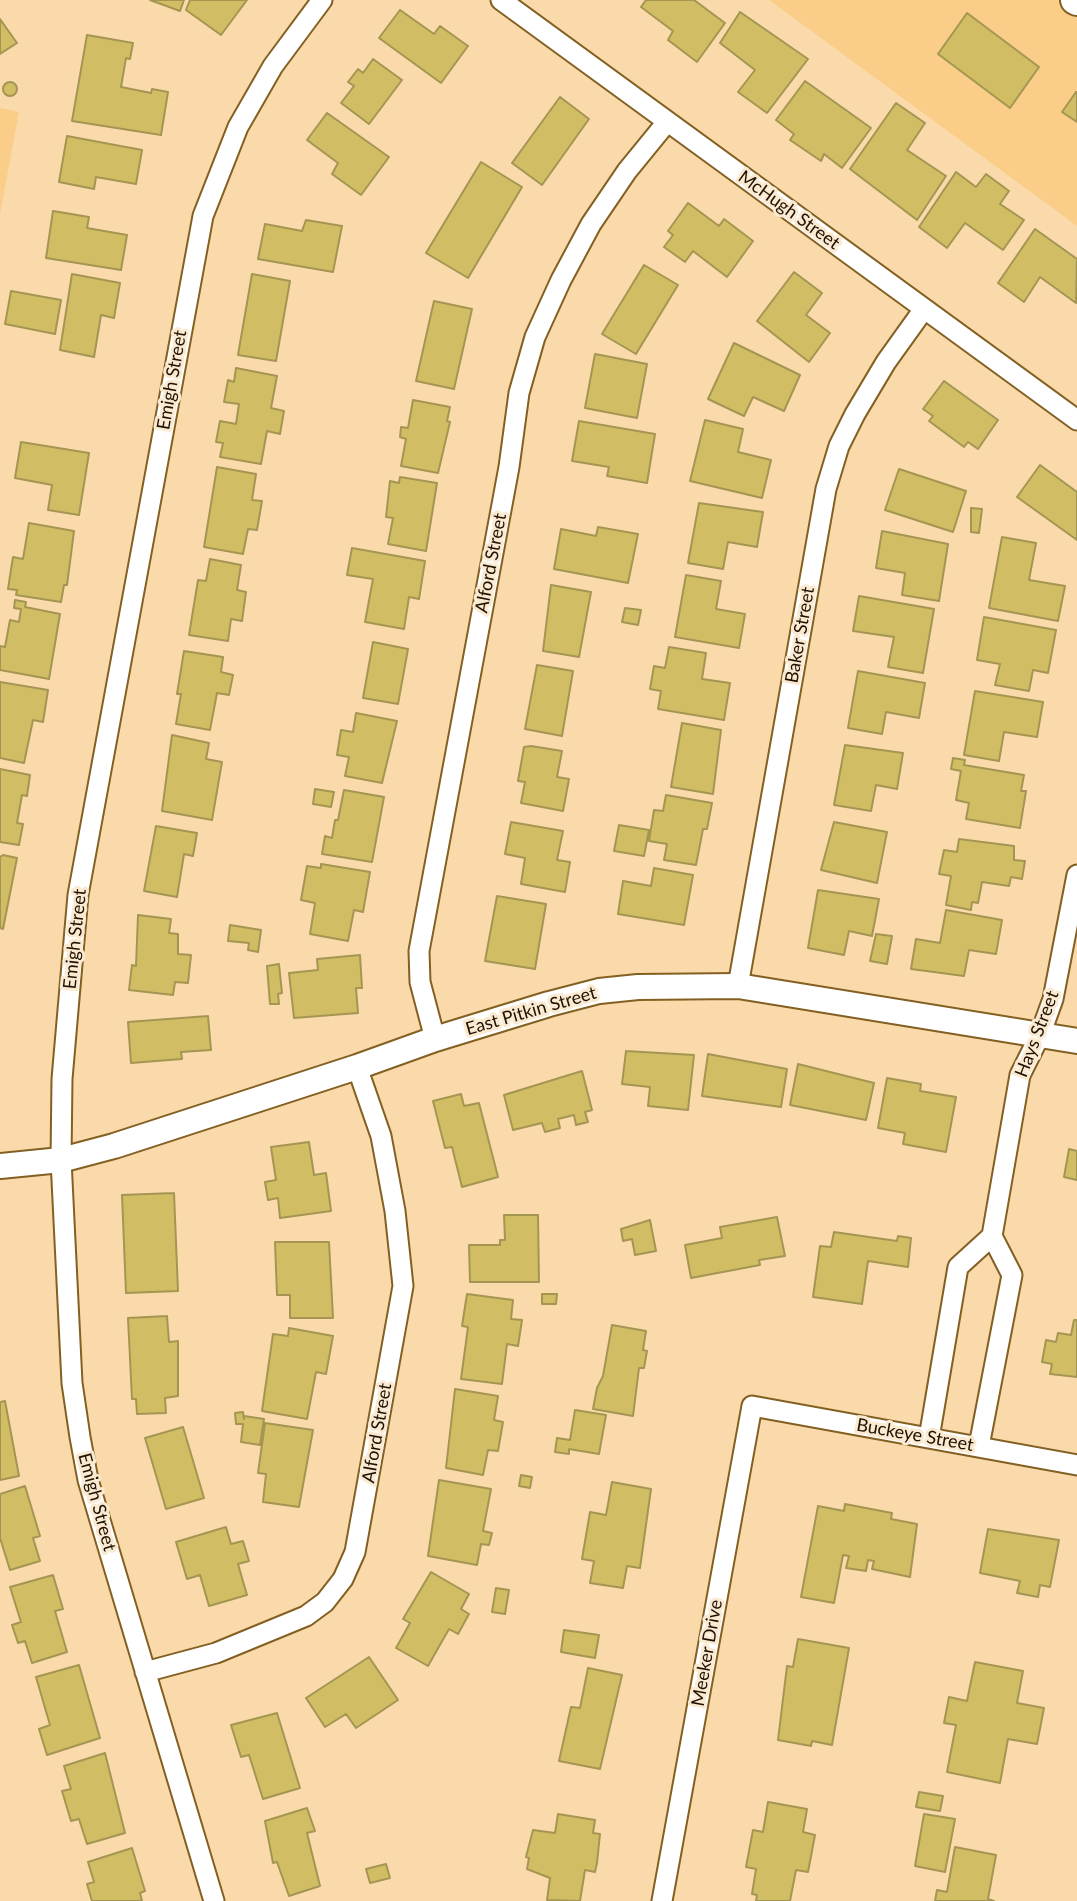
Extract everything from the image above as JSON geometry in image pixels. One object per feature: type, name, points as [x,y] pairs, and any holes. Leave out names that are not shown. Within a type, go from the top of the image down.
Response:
[{"type":"street","name":"Emigh Street","points":[[214,1901],[89,1480],[80,1437],[72,1383],[61,1160],[62,1079],[78,895],[198,236],[219,170],[238,127],[273,66],[322,0]]},
{"type":"street","name":"McHugh Street","points":[[501,0],[1077,420]]},
{"type":"street","name":"Alford Street","points":[[435,1038],[420,982],[419,951],[509,467],[519,393],[535,337],[561,280],[598,214],[627,171],[667,122]]},
{"type":"street","name":"Baker Street","points":[[738,986],[826,489],[839,446],[855,414],[886,362],[925,309]]},
{"type":"street","name":"Hays Street","points":[[992,1236],[1020,1075],[1040,1035],[1053,999],[1077,875]]},
{"type":"street","name":"East Pitkin Street","points":[[0,1166],[61,1160],[357,1068],[435,1038],[599,991],[682,984],[738,986],[1077,1041]]},
{"type":"street","name":"Alford Street","points":[[145,1672],[216,1653],[306,1616],[325,1602],[343,1579],[355,1552],[403,1286],[395,1211],[381,1136],[357,1068]]},
{"type":"street","points":[[929,1438],[958,1267],[992,1236],[1012,1275],[979,1446]]},
{"type":"street","name":"Buckeye Street","points":[[752,1406],[1077,1465]]},
{"type":"street","name":"Meeker Drive","points":[[662,1901],[752,1406]]},
{"type":"shaded area","points":[[769,0],[1077,0],[1077,226]]},
{"type":"shaded area","points":[[0,108],[19,112],[0,214]]},
{"type":"building","points":[[150,0],[184,0],[180,11]]},
{"type":"building","points":[[190,0],[247,0],[221,35],[186,10]]},
{"type":"building","points":[[646,0],[694,0],[725,23],[697,62],[668,40],[673,31],[641,7]]},
{"type":"building","points":[[400,10],[434,34],[440,26],[468,46],[441,83],[379,38]]},
{"type":"building","points":[[740,12],[808,59],[767,113],[738,92],[755,70],[720,43]]},
{"type":"building","points":[[967,13],[1039,67],[1010,108],[938,54]]},
{"type":"building","points":[[0,19],[17,43],[0,54]]},
{"type":"building","points":[[87,35],[133,43],[130,59],[126,58],[121,87],[151,93],[152,89],[168,92],[161,135],[72,121]]},
{"type":"building","points":[[373,59],[402,80],[369,124],[341,103],[354,86],[348,82],[358,69],[363,73]]},
{"type":"building","points":[[805,81],[871,128],[842,168],[824,154],[821,161],[790,140],[794,134],[776,120]]},
{"type":"building","points":[[7,82],[13,82],[17,89],[13,96],[7,96],[3,92],[3,86]]},
{"type":"building","points":[[1077,92],[1077,122],[1062,112]]},
{"type":"building","points":[[560,97],[589,119],[542,185],[512,163]]},
{"type":"building","points":[[896,103],[925,123],[907,150],[946,176],[917,220],[850,169]]},
{"type":"building","points":[[327,113],[389,157],[361,195],[332,174],[338,163],[307,140]]},
{"type":"building","points":[[67,136],[142,150],[136,184],[96,177],[94,189],[59,182]]},
{"type":"building","points":[[481,162],[522,187],[468,278],[426,253]]},
{"type":"building","points":[[956,172],[976,187],[986,174],[1009,191],[1000,204],[1024,220],[1003,250],[965,223],[947,248],[919,227]]},
{"type":"building","points":[[688,203],[719,226],[724,219],[753,241],[727,277],[693,251],[685,262],[664,247],[673,235],[668,231]]},
{"type":"building","points":[[53,211],[89,217],[87,228],[127,235],[121,270],[46,258]]},
{"type":"building","points":[[306,220],[342,226],[333,272],[258,259],[265,224],[302,231]]},
{"type":"building","points":[[1035,229],[1077,259],[1076,303],[1040,277],[1024,302],[998,283]]},
{"type":"building","points":[[644,265],[678,285],[636,354],[602,334]]},
{"type":"building","points":[[794,272],[822,293],[806,315],[830,333],[809,362],[757,321]]},
{"type":"building","points":[[72,274],[120,283],[114,318],[101,315],[94,357],[60,350]]},
{"type":"building","points":[[252,274],[290,281],[276,361],[238,355]]},
{"type":"building","points":[[11,291],[61,300],[55,334],[5,324]]},
{"type":"building","points":[[434,301],[472,309],[454,389],[416,381]]},
{"type":"building","points":[[734,343],[800,375],[784,411],[753,397],[744,416],[708,399]]},
{"type":"building","points":[[595,354],[647,364],[637,418],[585,408]]},
{"type":"building","points":[[236,368],[277,376],[271,408],[284,411],[280,434],[267,431],[261,464],[220,457],[223,443],[216,442],[220,421],[236,424],[239,404],[224,402],[228,380],[234,382]]},
{"type":"building","points":[[944,381],[998,420],[978,449],[968,442],[964,447],[929,421],[933,416],[923,409]]},
{"type":"building","points":[[413,400],[450,407],[447,421],[450,422],[438,473],[401,466],[406,439],[400,437],[401,427],[408,428]]},
{"type":"building","points":[[705,420],[743,429],[738,452],[771,460],[762,498],[690,481]]},
{"type":"building","points":[[579,421],[655,434],[647,483],[607,476],[609,467],[572,461]]},
{"type":"building","points":[[21,442],[89,453],[79,515],[48,510],[52,485],[15,478]]},
{"type":"building","points":[[1040,465],[1077,492],[1077,540],[1017,497]]},
{"type":"building","points":[[217,467],[256,474],[252,500],[262,501],[257,530],[248,529],[243,554],[204,547]]},
{"type":"building","points":[[899,469],[966,491],[953,532],[885,510]]},
{"type":"building","points":[[400,477],[437,483],[426,551],[388,544],[393,518],[386,517],[390,481],[399,483]]},
{"type":"building","points":[[699,503],[763,512],[757,547],[728,542],[723,569],[688,563]]},
{"type":"building","points":[[971,508],[982,509],[979,533],[971,532]]},
{"type":"building","points":[[29,523],[74,531],[67,585],[64,585],[61,602],[16,595],[17,590],[8,589],[13,557],[23,559]]},
{"type":"building","points":[[598,527],[638,534],[628,583],[554,569],[561,529],[596,536]]},
{"type":"building","points":[[882,531],[948,544],[939,601],[902,595],[905,573],[876,568]]},
{"type":"building","points":[[1002,537],[1036,543],[1029,580],[1065,586],[1058,621],[989,608]]},
{"type":"building","points":[[352,548],[425,561],[419,599],[409,597],[404,629],[365,622],[373,579],[347,575]]},
{"type":"building","points":[[210,559],[241,565],[237,590],[246,592],[242,621],[231,619],[228,641],[189,635],[198,580],[206,581]]},
{"type":"building","points":[[686,575],[721,581],[716,609],[745,614],[739,648],[675,637]]},
{"type":"building","points":[[551,585],[591,592],[579,657],[543,651]]},
{"type":"building","points":[[859,596],[934,609],[923,673],[888,667],[894,637],[853,631]]},
{"type":"building","points":[[15,600],[26,602],[25,607],[60,614],[49,679],[0,670],[0,646],[5,647],[10,620],[19,622],[21,609],[14,608]]},
{"type":"building","points":[[625,608],[641,610],[638,625],[622,622]]},
{"type":"building","points":[[984,617],[1056,630],[1048,673],[1033,670],[1029,691],[995,685],[1000,664],[977,660]]},
{"type":"building","points":[[373,642],[408,649],[398,704],[363,698]]},
{"type":"building","points":[[669,647],[706,653],[702,679],[730,683],[724,720],[658,709],[661,691],[650,689],[654,666],[665,668]]},
{"type":"building","points":[[184,651],[223,657],[221,672],[233,675],[229,695],[217,693],[210,730],[176,724],[181,694],[177,694]]},
{"type":"building","points":[[537,665],[573,671],[562,736],[525,729]]},
{"type":"building","points":[[858,671],[925,683],[919,718],[886,712],[882,734],[848,728]]},
{"type":"building","points":[[0,682],[48,690],[43,722],[33,720],[24,763],[0,758]]},
{"type":"building","points":[[975,691],[1043,702],[1037,737],[1004,732],[999,761],[964,755]]},
{"type":"building","points":[[356,713],[397,721],[382,783],[345,776],[349,757],[337,755],[341,730],[353,732]]},
{"type":"building","points":[[682,723],[721,730],[713,794],[671,787]]},
{"type":"building","points":[[172,735],[209,743],[206,759],[222,762],[212,820],[162,811]]},
{"type":"building","points":[[845,745],[903,753],[897,789],[876,785],[871,811],[834,805]]},
{"type":"building","points":[[524,747],[562,751],[557,777],[569,779],[563,811],[521,803],[525,782],[518,781]]},
{"type":"building","points":[[953,758],[965,760],[964,765],[1024,775],[1021,791],[1026,791],[1020,828],[966,819],[969,803],[956,800],[961,771],[951,769]]},
{"type":"building","points":[[0,769],[30,775],[27,796],[22,795],[17,823],[23,824],[19,845],[0,842]]},
{"type":"building","points":[[315,789],[334,792],[331,807],[313,804]]},
{"type":"building","points":[[344,790],[384,797],[372,862],[322,854],[325,836],[332,838]]},
{"type":"building","points":[[666,795],[712,803],[707,829],[703,829],[696,865],[664,860],[667,844],[649,841],[654,810],[663,811]]},
{"type":"building","points":[[511,822],[563,831],[557,860],[570,862],[565,892],[521,884],[525,858],[505,854]]},
{"type":"building","points":[[834,822],[887,832],[877,883],[821,870]]},
{"type":"building","points":[[619,825],[649,830],[644,856],[614,851]]},
{"type":"building","points":[[156,826],[197,833],[193,856],[184,854],[177,897],[144,891]]},
{"type":"building","points":[[959,839],[1014,846],[1014,860],[1025,861],[1022,879],[1011,877],[1009,886],[982,882],[978,903],[972,902],[971,910],[946,905],[951,876],[939,874],[944,850],[957,852]]},
{"type":"building","points":[[3,855],[17,858],[3,929],[0,928],[0,857]]},
{"type":"building","points":[[321,864],[370,872],[363,912],[354,910],[348,941],[310,934],[315,903],[301,900],[307,866],[321,868]]},
{"type":"building","points":[[654,868],[693,875],[684,925],[618,914],[623,881],[651,886]]},
{"type":"building","points":[[818,890],[879,899],[872,936],[849,931],[844,955],[808,948]]},
{"type":"building","points":[[497,896],[546,904],[535,969],[485,961]]},
{"type":"building","points":[[946,910],[1002,920],[996,954],[969,950],[964,976],[911,969],[916,939],[940,943]]},
{"type":"building","points":[[138,915],[171,919],[169,933],[178,934],[178,954],[191,955],[188,983],[175,982],[173,995],[129,990],[132,965],[136,966]]},
{"type":"building","points":[[230,925],[261,930],[258,952],[248,950],[249,943],[228,941]]},
{"type":"building","points":[[876,934],[892,936],[887,964],[870,961]]},
{"type":"building","points":[[360,955],[362,988],[356,988],[358,1013],[294,1018],[289,973],[318,970],[317,959]]},
{"type":"building","points":[[279,964],[282,993],[278,994],[279,1004],[270,1004],[267,966]]},
{"type":"building","points":[[208,1016],[211,1050],[181,1052],[182,1059],[131,1063],[128,1022]]},
{"type":"building","points":[[626,1051],[694,1055],[688,1110],[648,1106],[650,1087],[622,1084]]},
{"type":"building","points":[[708,1054],[787,1069],[781,1107],[702,1096]]},
{"type":"building","points":[[798,1064],[874,1083],[866,1120],[790,1105]]},
{"type":"building","points":[[582,1071],[592,1110],[585,1112],[588,1122],[576,1125],[574,1115],[558,1119],[560,1128],[545,1132],[542,1123],[513,1130],[504,1095]]},
{"type":"building","points":[[887,1078],[921,1084],[920,1091],[956,1097],[946,1152],[903,1144],[905,1133],[878,1128]]},
{"type":"building","points":[[461,1094],[464,1106],[479,1103],[498,1177],[462,1187],[452,1147],[445,1148],[433,1101]]},
{"type":"building","points":[[309,1142],[314,1175],[326,1173],[331,1211],[280,1218],[278,1198],[268,1200],[265,1182],[276,1180],[271,1147]]},
{"type":"building","points":[[1069,1149],[1077,1151],[1077,1180],[1064,1177]]},
{"type":"building","points":[[174,1193],[178,1291],[126,1293],[122,1195]]},
{"type":"building","points":[[504,1215],[538,1215],[539,1282],[470,1282],[469,1245],[500,1245],[500,1240],[505,1240]]},
{"type":"building","points":[[777,1217],[785,1256],[759,1260],[760,1265],[691,1278],[685,1245],[722,1238],[720,1227]]},
{"type":"building","points":[[650,1220],[656,1251],[635,1255],[632,1239],[623,1241],[621,1229]]},
{"type":"building","points":[[834,1232],[897,1241],[898,1236],[911,1238],[908,1267],[868,1261],[862,1304],[813,1297],[820,1246],[831,1247]]},
{"type":"building","points":[[275,1242],[329,1242],[333,1318],[290,1318],[290,1295],[277,1295]]},
{"type":"building","points":[[467,1294],[513,1300],[511,1319],[522,1320],[518,1346],[507,1344],[502,1384],[461,1379],[468,1327],[462,1326]]},
{"type":"building","points":[[542,1294],[557,1294],[556,1304],[542,1304]]},
{"type":"building","points":[[167,1316],[169,1342],[178,1341],[178,1396],[165,1398],[166,1413],[137,1414],[136,1399],[132,1399],[128,1318]]},
{"type":"building","points":[[1074,1320],[1077,1320],[1077,1377],[1050,1374],[1052,1364],[1042,1362],[1046,1340],[1056,1342],[1058,1333],[1071,1335]]},
{"type":"building","points":[[612,1325],[646,1331],[643,1350],[647,1351],[644,1368],[639,1368],[633,1416],[593,1409],[597,1388],[603,1376]]},
{"type":"building","points":[[289,1328],[333,1336],[326,1374],[316,1372],[307,1419],[262,1411],[273,1334],[288,1336]]},
{"type":"building","points":[[455,1389],[498,1396],[494,1420],[503,1422],[498,1451],[488,1450],[483,1475],[446,1468]]},
{"type":"building","points":[[5,1401],[19,1476],[0,1480],[0,1402]]},
{"type":"building","points":[[575,1410],[606,1415],[599,1454],[569,1449],[569,1454],[555,1452],[557,1438],[570,1440]]},
{"type":"building","points":[[243,1412],[244,1419],[244,1416],[264,1419],[260,1445],[241,1442],[243,1424],[236,1424],[235,1413]]},
{"type":"building","points":[[265,1423],[313,1430],[299,1507],[263,1502],[266,1474],[258,1473]]},
{"type":"building","points":[[183,1427],[204,1498],[166,1509],[145,1438]]},
{"type":"building","points":[[521,1475],[532,1477],[530,1488],[519,1486]]},
{"type":"building","points":[[439,1480],[491,1489],[483,1531],[492,1533],[489,1545],[481,1544],[477,1565],[428,1556]]},
{"type":"building","points":[[612,1482],[651,1489],[640,1568],[627,1566],[623,1588],[590,1583],[594,1561],[582,1559],[590,1512],[606,1515]]},
{"type":"building","points":[[25,1486],[40,1536],[33,1538],[40,1561],[10,1570],[0,1538],[0,1494]]},
{"type":"building","points":[[845,1504],[892,1513],[891,1519],[917,1524],[910,1577],[872,1569],[874,1561],[868,1560],[866,1571],[846,1568],[849,1556],[843,1555],[834,1603],[801,1597],[818,1506],[844,1511]]},
{"type":"building","points":[[226,1527],[231,1544],[243,1541],[249,1561],[238,1564],[247,1595],[209,1606],[200,1575],[187,1579],[176,1542]]},
{"type":"building","points":[[988,1529],[1059,1540],[1050,1587],[1040,1585],[1038,1597],[1017,1593],[1020,1581],[980,1573]]},
{"type":"building","points":[[431,1572],[469,1594],[461,1609],[469,1614],[458,1634],[449,1629],[428,1666],[396,1648],[410,1623],[403,1619]]},
{"type":"building","points":[[53,1575],[63,1609],[55,1611],[67,1652],[32,1663],[25,1641],[18,1643],[12,1625],[21,1622],[10,1587]]},
{"type":"building","points":[[496,1588],[509,1590],[505,1614],[492,1612]]},
{"type":"building","points":[[564,1630],[599,1635],[595,1658],[561,1652]]},
{"type":"building","points":[[798,1639],[849,1648],[832,1745],[812,1741],[811,1746],[778,1740],[787,1666],[793,1667]]},
{"type":"building","points":[[369,1657],[398,1700],[356,1728],[346,1714],[325,1727],[306,1698]]},
{"type":"building","points":[[975,1662],[1023,1671],[1017,1703],[1044,1708],[1037,1744],[1008,1739],[1000,1783],[947,1772],[956,1725],[944,1723],[949,1697],[967,1701]]},
{"type":"building","points":[[79,1665],[100,1738],[47,1755],[39,1729],[50,1725],[36,1677]]},
{"type":"building","points":[[588,1668],[622,1675],[600,1769],[559,1761],[571,1707],[580,1708]]},
{"type":"building","points":[[277,1713],[300,1788],[263,1799],[249,1755],[241,1757],[231,1725]]},
{"type":"building","points":[[105,1753],[125,1833],[87,1844],[79,1819],[71,1821],[62,1791],[71,1789],[64,1766]]},
{"type":"building","points":[[919,1792],[943,1796],[940,1811],[916,1807]]},
{"type":"building","points":[[768,1802],[807,1809],[803,1832],[815,1835],[808,1872],[796,1870],[790,1901],[756,1901],[757,1895],[752,1894],[756,1869],[746,1867],[753,1830],[763,1832]]},
{"type":"building","points":[[307,1808],[315,1831],[307,1833],[320,1886],[289,1896],[277,1862],[273,1863],[265,1821]]},
{"type":"building","points":[[558,1814],[595,1820],[593,1833],[600,1834],[595,1872],[585,1870],[580,1901],[547,1900],[550,1878],[527,1869],[529,1858],[526,1857],[533,1830],[555,1833]]},
{"type":"building","points":[[924,1814],[955,1819],[945,1872],[915,1866]]},
{"type":"building","points":[[955,1847],[996,1855],[988,1899],[994,1901],[935,1901],[937,1890],[947,1892]]},
{"type":"building","points":[[132,1848],[145,1891],[140,1893],[142,1901],[92,1901],[87,1884],[94,1882],[88,1862]]},
{"type":"building","points":[[386,1864],[390,1878],[370,1883],[366,1869]]}]
